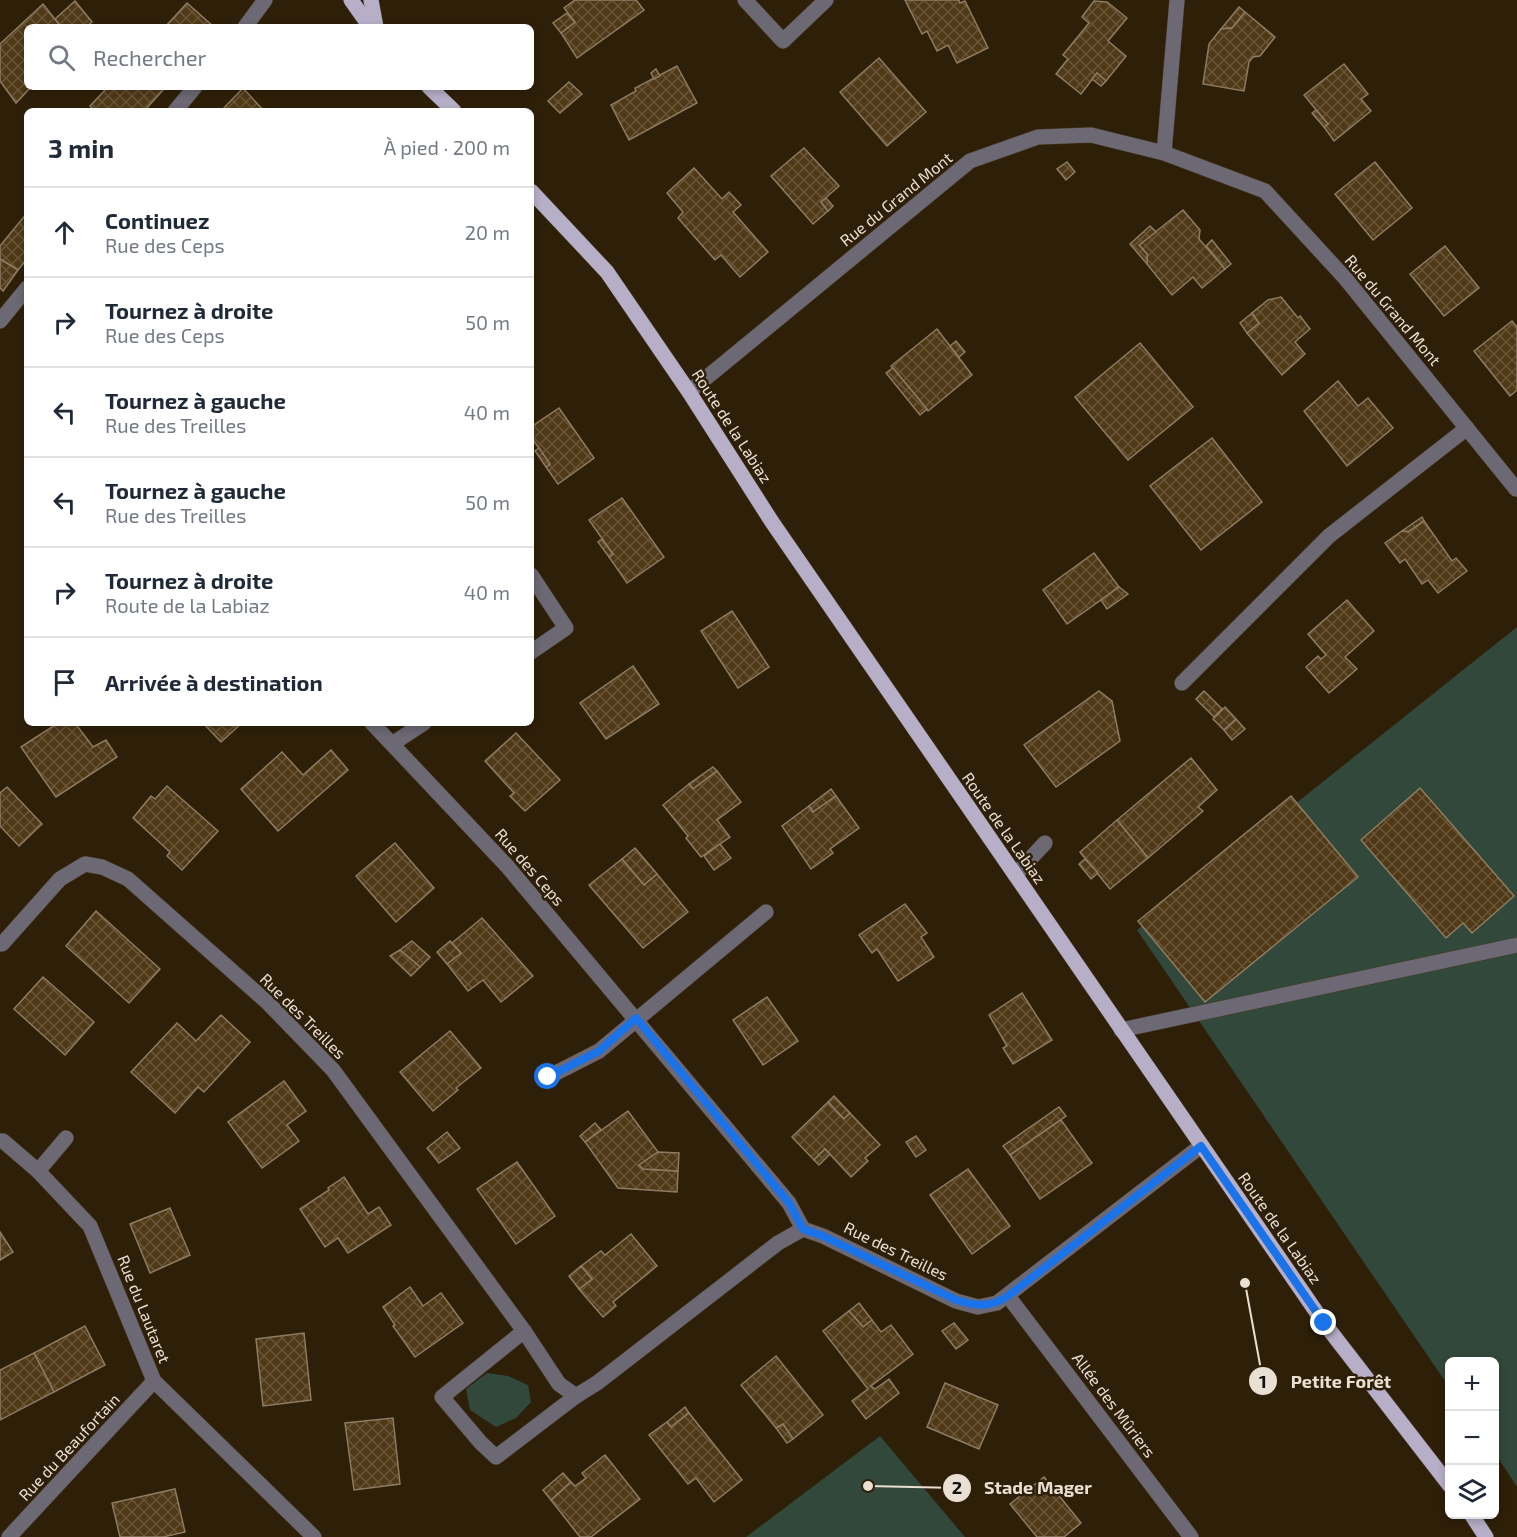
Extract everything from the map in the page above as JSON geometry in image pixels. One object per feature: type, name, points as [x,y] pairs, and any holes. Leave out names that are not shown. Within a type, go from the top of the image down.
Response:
[{"type":"main road","points":[[351,0],[368,24]]},
{"type":"main road","points":[[371,0],[375,24]]},
{"type":"main road","points":[[432,90],[451,108]]},
{"type":"main road","name":"Route de la Labiaz","points":[[534,194],[607,272],[689,392],[772,522],[1201,1146],[1324,1323],[1445,1481]]},
{"type":"main road","points":[[1474,1519],[1486,1537]]},
{"type":"street","points":[[247,24],[265,0]]},
{"type":"street","points":[[745,0],[783,40],[826,0]]},
{"type":"street","points":[[1164,153],[1177,0]]},
{"type":"street","points":[[178,108],[192,90]]},
{"type":"street","name":"Rue du Grand Mont","points":[[689,392],[970,161],[1038,137],[1091,135],[1164,153],[1265,191],[1345,278],[1516,489]]},
{"type":"street","points":[[0,321],[24,292]]},
{"type":"street","points":[[1182,683],[1329,536],[1467,428]]},
{"type":"street","points":[[534,580],[566,628],[534,650]]},
{"type":"street","name":"Rue des Ceps","points":[[375,726],[507,866],[789,1203],[803,1229]]},
{"type":"street","points":[[392,744],[419,726]]},
{"type":"street","points":[[1015,875],[1044,843]]},
{"type":"street","name":"Rue des Treilles","points":[[2,944],[60,879],[85,864],[102,867],[128,879],[267,1002],[333,1070],[524,1331],[559,1384],[576,1395]]},
{"type":"street","points":[[548,1077],[599,1051],[766,912]]},
{"type":"street","points":[[1121,1030],[1517,945]]},
{"type":"street","points":[[38,1171],[66,1138]]},
{"type":"street","name":"Rue du Lautaret","points":[[0,1141],[3,1141],[38,1171],[90,1226],[154,1382],[314,1537]]},
{"type":"street","name":"Rue des Treilles","points":[[803,1229],[823,1236],[956,1300],[978,1307],[997,1303],[1008,1296],[1201,1146]]},
{"type":"street","points":[[524,1331],[442,1397],[496,1457],[576,1395],[606,1376],[778,1243],[803,1229]]},
{"type":"street","name":"Allée des Mûriers","points":[[1008,1296],[1191,1537]]},
{"type":"street","name":"Rue du Beaufortain","points":[[9,1537],[154,1382]]},
{"type":"green space","points":[[1517,627],[1517,1487],[1499,1459],[1499,1357],[1445,1357],[1445,1381],[1137,930]]},
{"type":"green space","points":[[487,1373],[508,1376],[528,1385],[531,1402],[516,1418],[496,1427],[470,1410],[466,1389]]},
{"type":"green space","points":[[880,1436],[965,1537],[746,1537]]},
{"type":"building","points":[[575,0],[636,0],[644,10],[577,58],[561,33],[575,22],[564,8]]},
{"type":"building","points":[[905,0],[959,0],[960,3],[965,1],[988,48],[957,63],[948,45],[937,51],[927,31],[922,34]]},
{"type":"building","points":[[75,1],[92,22],[90,24],[59,24],[55,19]]},
{"type":"building","points":[[1094,1],[1107,2],[1127,18],[1108,41],[1126,56],[1106,81],[1097,73],[1081,94],[1056,74],[1068,59],[1063,55],[1089,23],[1082,17]]},
{"type":"building","points":[[187,3],[211,24],[168,24]]},
{"type":"building","points":[[43,4],[59,24],[24,24],[24,90],[28,90],[16,103],[0,81],[0,44]]},
{"type":"building","points":[[1239,7],[1245,12],[1232,28],[1221,29]]},
{"type":"building","points":[[1245,12],[1275,37],[1260,56],[1253,57],[1249,62],[1244,91],[1203,84],[1209,44],[1221,29],[1232,28]]},
{"type":"building","points":[[567,13],[575,22],[561,33],[553,23]]},
{"type":"building","points":[[879,58],[926,112],[887,146],[840,92]]},
{"type":"building","points":[[1344,64],[1368,94],[1361,99],[1371,111],[1334,141],[1324,127],[1328,124],[1304,95]]},
{"type":"building","points":[[677,66],[697,103],[629,140],[611,105],[636,91],[635,88]]},
{"type":"building","points":[[656,69],[660,76],[654,79],[651,73]]},
{"type":"building","points":[[1097,73],[1106,81],[1101,86],[1092,79]]},
{"type":"building","points":[[569,82],[582,94],[560,113],[548,101]]},
{"type":"building","points":[[105,90],[163,90],[147,108],[92,108],[90,106]]},
{"type":"building","points":[[241,90],[245,90],[261,108],[224,108]]},
{"type":"building","points":[[1316,110],[1328,124],[1324,127],[1312,113]]},
{"type":"building","points":[[804,148],[839,186],[821,202],[828,211],[813,224],[771,176]]},
{"type":"building","points":[[1067,162],[1075,172],[1066,180],[1057,169]]},
{"type":"building","points":[[1375,162],[1412,208],[1373,240],[1335,194]]},
{"type":"building","points":[[694,168],[722,199],[729,192],[741,205],[733,212],[768,252],[740,277],[721,255],[715,260],[678,218],[683,212],[667,193]]},
{"type":"building","points":[[826,198],[833,206],[828,211],[821,202]]},
{"type":"building","points":[[1183,210],[1200,230],[1199,239],[1225,269],[1202,288],[1193,277],[1172,295],[1147,264],[1147,254],[1139,245]]},
{"type":"building","points":[[24,217],[24,263],[18,270],[0,259],[0,246]]},
{"type":"building","points":[[1150,226],[1156,232],[1139,245],[1147,254],[1147,264],[1130,244]]},
{"type":"building","points":[[1212,240],[1231,264],[1225,269],[1206,246]]},
{"type":"building","points":[[1445,246],[1479,288],[1444,316],[1410,274]]},
{"type":"building","points":[[0,259],[18,270],[3,291],[0,288]]},
{"type":"building","points":[[1281,297],[1310,329],[1295,342],[1305,354],[1282,375],[1247,333],[1259,323],[1252,313],[1268,300]]},
{"type":"building","points":[[1252,313],[1259,323],[1247,333],[1240,323]]},
{"type":"building","points":[[1512,321],[1517,327],[1517,390],[1510,396],[1474,351]]},
{"type":"building","points":[[937,329],[972,375],[928,411],[891,366]]},
{"type":"building","points":[[956,341],[965,352],[959,357],[950,346]]},
{"type":"building","points":[[1140,343],[1193,407],[1128,460],[1075,397]]},
{"type":"building","points":[[893,368],[927,409],[920,415],[886,373]]},
{"type":"building","points":[[1338,381],[1358,406],[1368,398],[1393,428],[1347,466],[1304,411]]},
{"type":"building","points":[[559,408],[594,458],[558,484],[546,467],[550,464],[534,441],[534,425]]},
{"type":"building","points":[[1212,438],[1262,502],[1201,550],[1150,486]]},
{"type":"building","points":[[539,448],[550,464],[546,467],[535,451]]},
{"type":"building","points":[[622,498],[664,557],[627,583],[609,557],[613,554],[589,520]]},
{"type":"building","points":[[1422,517],[1424,521],[1408,532],[1402,531]]},
{"type":"building","points":[[1424,521],[1452,561],[1456,558],[1467,571],[1438,593],[1428,580],[1422,584],[1405,559],[1400,563],[1385,543],[1402,531],[1408,532]]},
{"type":"building","points":[[602,539],[613,554],[609,557],[598,542]]},
{"type":"building","points":[[1094,553],[1119,587],[1067,624],[1043,590]]},
{"type":"building","points":[[1119,587],[1128,594],[1107,609],[1101,600]]},
{"type":"building","points":[[1347,600],[1374,631],[1345,657],[1357,669],[1329,693],[1306,667],[1318,656],[1321,659],[1326,655],[1308,634]]},
{"type":"building","points":[[732,611],[769,667],[738,688],[701,631]]},
{"type":"building","points":[[633,666],[659,704],[606,739],[580,703]]},
{"type":"building","points":[[1099,691],[1112,701],[1120,741],[1056,787],[1024,745]]},
{"type":"building","points":[[1204,691],[1222,709],[1214,717],[1196,699]]},
{"type":"building","points":[[1225,707],[1236,719],[1224,730],[1213,719]]},
{"type":"building","points":[[1236,719],[1245,729],[1232,740],[1224,730]]},
{"type":"building","points":[[53,726],[77,726],[93,747],[106,740],[117,757],[56,797],[21,747]]},
{"type":"building","points":[[206,726],[239,726],[221,742]]},
{"type":"building","points":[[516,733],[560,780],[525,811],[510,796],[514,793],[485,761]]},
{"type":"building","points":[[331,750],[348,770],[278,831],[241,789],[282,752],[303,775]]},
{"type":"building","points":[[1191,758],[1217,790],[1198,807],[1203,811],[1148,858],[1117,820]]},
{"type":"building","points":[[713,767],[717,771],[693,789],[689,784]]},
{"type":"building","points":[[717,771],[741,802],[717,820],[730,837],[701,857],[686,838],[688,836],[663,805],[689,784],[693,789]]},
{"type":"building","points":[[167,786],[218,831],[182,870],[167,856],[170,852],[133,818],[151,796],[155,799]]},
{"type":"building","points":[[7,787],[42,824],[19,846],[0,826],[0,793]]},
{"type":"building","points":[[1420,788],[1514,896],[1472,933],[1463,923],[1446,938],[1361,840]]},
{"type":"building","points":[[831,789],[836,796],[813,812],[809,806]]},
{"type":"building","points":[[836,796],[859,828],[830,849],[833,853],[811,869],[782,826],[809,806],[813,812]]},
{"type":"building","points":[[1291,796],[1358,877],[1205,1002],[1138,921]]},
{"type":"building","points":[[1117,820],[1148,858],[1110,889],[1080,852]]},
{"type":"building","points":[[395,843],[434,888],[396,922],[356,876]]},
{"type":"building","points":[[720,844],[731,858],[714,870],[704,856]]},
{"type":"building","points":[[635,848],[657,874],[644,885],[622,859]]},
{"type":"building","points":[[622,859],[644,885],[657,874],[688,912],[643,948],[589,885]]},
{"type":"building","points":[[1085,859],[1098,873],[1091,879],[1079,864]]},
{"type":"building","points":[[905,904],[927,933],[921,937],[934,957],[898,981],[877,949],[872,953],[859,935]]},
{"type":"building","points":[[96,911],[160,969],[129,1003],[66,946]]},
{"type":"building","points":[[482,918],[533,976],[501,1002],[483,980],[468,991],[447,964],[461,953],[452,943]]},
{"type":"building","points":[[412,941],[430,957],[420,967],[400,950]]},
{"type":"building","points":[[450,941],[461,953],[447,964],[437,952]]},
{"type":"building","points":[[400,950],[420,967],[411,976],[390,956]]},
{"type":"building","points":[[43,977],[94,1022],[65,1055],[14,1009]]},
{"type":"building","points":[[1022,993],[1052,1040],[1013,1064],[1003,1048],[1007,1046],[989,1015]]},
{"type":"building","points":[[767,997],[798,1041],[763,1065],[733,1020]]},
{"type":"building","points":[[221,1015],[250,1042],[204,1092],[198,1087],[175,1113],[131,1072],[177,1023],[196,1041]]},
{"type":"building","points":[[450,1031],[481,1068],[433,1111],[400,1072]]},
{"type":"building","points":[[284,1081],[306,1111],[287,1125],[299,1141],[262,1168],[228,1122]]},
{"type":"building","points":[[834,1096],[850,1113],[844,1119],[828,1102]]},
{"type":"building","points":[[828,1102],[844,1119],[850,1113],[880,1145],[865,1158],[868,1161],[851,1177],[825,1149],[814,1160],[792,1137]]},
{"type":"building","points":[[1059,1107],[1066,1116],[1010,1155],[1003,1146]]},
{"type":"building","points":[[628,1111],[658,1152],[639,1165],[643,1169],[678,1171],[677,1192],[618,1188],[585,1142]]},
{"type":"building","points":[[1061,1120],[1092,1163],[1040,1199],[1010,1155]]},
{"type":"building","points":[[595,1123],[601,1130],[585,1142],[580,1136]]},
{"type":"building","points":[[447,1132],[460,1148],[439,1163],[427,1148]]},
{"type":"building","points":[[916,1136],[926,1150],[916,1157],[906,1142]]},
{"type":"building","points":[[825,1149],[830,1154],[819,1165],[814,1160]]},
{"type":"building","points":[[658,1152],[679,1153],[678,1171],[643,1169],[639,1165]]},
{"type":"building","points":[[517,1162],[555,1216],[516,1244],[477,1189]]},
{"type":"building","points":[[968,1169],[1010,1226],[972,1254],[930,1195]]},
{"type":"building","points":[[344,1177],[368,1214],[379,1207],[391,1225],[348,1253],[338,1238],[325,1247],[300,1209]]},
{"type":"building","points":[[170,1208],[190,1255],[150,1273],[130,1224]]},
{"type":"building","points":[[0,1232],[13,1252],[0,1260]]},
{"type":"building","points":[[631,1234],[657,1266],[613,1302],[616,1306],[603,1317],[579,1289],[592,1279],[581,1266],[601,1251],[605,1255]]},
{"type":"building","points":[[581,1266],[592,1279],[579,1289],[569,1276]]},
{"type":"building","points":[[410,1287],[423,1306],[441,1293],[463,1323],[415,1357],[393,1326],[395,1325],[383,1307]]},
{"type":"building","points":[[859,1303],[872,1320],[863,1327],[849,1311]]},
{"type":"building","points":[[849,1311],[863,1327],[872,1320],[881,1332],[891,1325],[913,1354],[871,1386],[875,1389],[889,1379],[899,1393],[866,1419],[852,1401],[868,1389],[823,1331]]},
{"type":"building","points":[[954,1323],[968,1340],[956,1349],[942,1331]]},
{"type":"building","points":[[85,1326],[105,1365],[54,1392],[34,1353]]},
{"type":"building","points":[[304,1333],[311,1400],[263,1406],[256,1339]]},
{"type":"building","points":[[34,1353],[54,1392],[0,1420],[0,1370]]},
{"type":"building","points":[[776,1356],[823,1415],[793,1439],[783,1424],[776,1428],[741,1385]]},
{"type":"building","points":[[945,1383],[998,1405],[979,1449],[927,1427]]},
{"type":"building","points":[[685,1407],[689,1413],[671,1427],[667,1422]]},
{"type":"building","points":[[689,1413],[742,1480],[714,1502],[696,1478],[688,1484],[649,1435],[667,1422],[671,1427]]},
{"type":"building","points":[[393,1418],[400,1484],[354,1490],[345,1423]]},
{"type":"building","points":[[783,1424],[793,1439],[787,1443],[776,1428]]},
{"type":"building","points":[[605,1455],[640,1499],[591,1537],[580,1537],[551,1500],[571,1482],[575,1486],[586,1478],[582,1473]]},
{"type":"building","points":[[563,1473],[571,1482],[551,1500],[543,1490]]},
{"type":"building","points":[[1044,1477],[1081,1523],[1064,1537],[1037,1537],[1010,1504]]},
{"type":"building","points":[[175,1489],[185,1532],[163,1537],[120,1537],[112,1503]]},
{"type":"place","name":"Petite Forêt","points":[[1245,1283]]},
{"type":"place","name":"Stade Mager","points":[[868,1486]]},
{"type":"route","points":[[548,1077],[599,1051],[636,1018],[789,1203],[803,1229],[823,1236],[956,1300],[978,1307],[997,1303],[1008,1296],[1201,1146],[1324,1323]]}]
